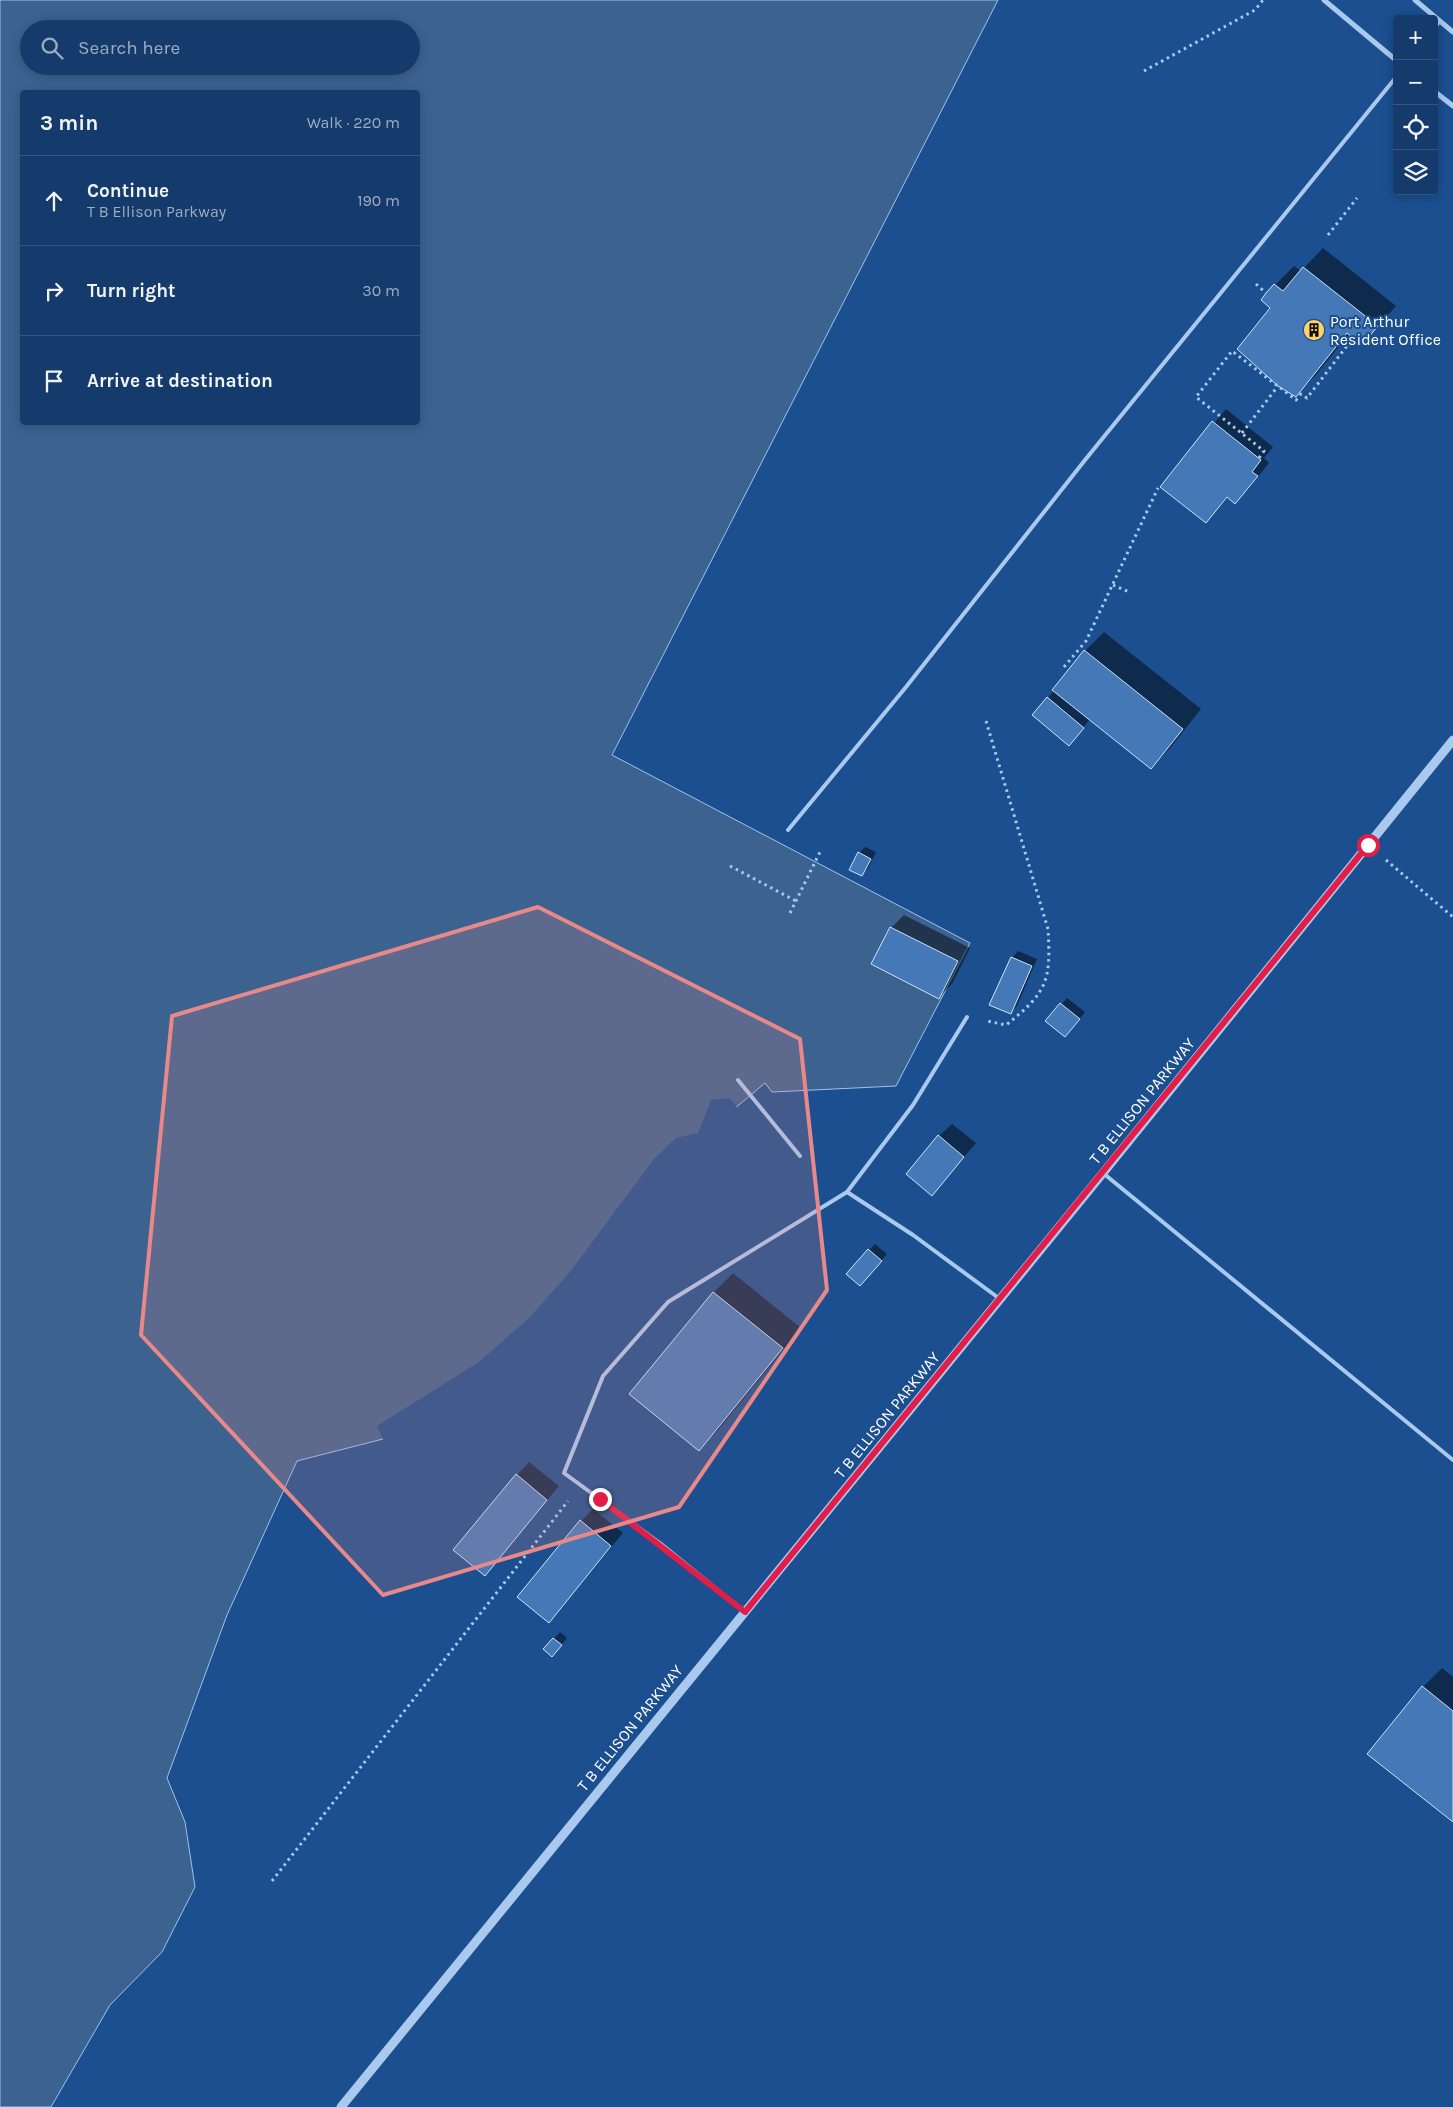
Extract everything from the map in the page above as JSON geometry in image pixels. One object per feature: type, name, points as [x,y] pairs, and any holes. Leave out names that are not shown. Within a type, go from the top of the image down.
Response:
[{"type":"street","points":[[1324,0],[1396,60]]},
{"type":"street","points":[[1415,0],[1453,32]]},
{"type":"street","points":[[1438,94],[1453,106]]},
{"type":"street","name":"T B ELLISON PARKWAY","points":[[341,2107],[1103,1173],[1453,740]]},
{"type":"lane","points":[[788,830],[906,687],[1104,437],[1393,81]]},
{"type":"lane","points":[[745,1612],[661,1544],[564,1472],[603,1376],[668,1302],[847,1192],[913,1105],[967,1017]]},
{"type":"lane","points":[[738,1080],[800,1156]]},
{"type":"lane","points":[[1103,1173],[1453,1460]]},
{"type":"lane","points":[[847,1192],[913,1235],[1000,1299]]},
{"type":"path","points":[[1144,71],[1255,10],[1263,0]]},
{"type":"path","points":[[1328,235],[1356,198]]},
{"type":"path","points":[[1258,458],[1264,451],[1196,397],[1232,351],[1296,400],[1301,394],[1307,398],[1353,338]]},
{"type":"path","points":[[1242,433],[1278,386]]},
{"type":"path","points":[[1064,667],[1086,641],[1158,488]]},
{"type":"path","points":[[1113,585],[1129,592]]},
{"type":"path","points":[[967,1017],[1006,1025],[1026,1010],[1042,991],[1050,964],[1048,929],[986,721]]},
{"type":"path","points":[[1368,845],[1453,917]]},
{"type":"path","points":[[790,913],[820,852]]},
{"type":"path","points":[[730,866],[796,901]]},
{"type":"path","points":[[272,1881],[581,1485]]},
{"type":"highlighted area","points":[[538,907],[800,1039],[827,1290],[679,1507],[383,1595],[141,1335],[172,1016]]},
{"type":"water","points":[[0,0],[998,0],[612,755],[970,943],[896,1086],[772,1092],[765,1083],[702,1136],[648,1193],[539,1329],[383,1439],[297,1461],[227,1615],[167,1778],[185,1822],[195,1887],[162,1952],[110,2005],[51,2107],[0,2107]]},
{"type":"pier","points":[[730,1098],[738,1109],[704,1138],[650,1195],[541,1331],[384,1441],[377,1426],[479,1362],[529,1318],[570,1272],[654,1159],[676,1138],[698,1133],[711,1100]]},
{"type":"building","name":"Port Arthur Resident Office","points":[[1303,267],[1378,326],[1362,345],[1347,333],[1296,397],[1278,386],[1237,349],[1270,308],[1261,300],[1266,293],[1274,284],[1283,291]]},
{"type":"building","points":[[1212,421],[1261,460],[1252,472],[1258,476],[1235,504],[1227,497],[1206,523],[1160,487]]},
{"type":"building","points":[[1084,650],[1183,729],[1151,769],[1052,690]]},
{"type":"building","points":[[1047,697],[1084,728],[1069,746],[1032,715]]},
{"type":"building","points":[[858,852],[871,859],[862,876],[849,870]]},
{"type":"building","points":[[890,927],[958,961],[939,999],[871,964]]},
{"type":"building","points":[[1011,957],[1032,966],[1011,1014],[989,1005]]},
{"type":"building","points":[[1060,1003],[1080,1019],[1065,1037],[1045,1021]]},
{"type":"building","points":[[938,1135],[964,1157],[932,1196],[906,1174]]},
{"type":"building","points":[[868,1249],[882,1261],[860,1286],[846,1274]]},
{"type":"building","points":[[713,1292],[783,1348],[699,1451],[629,1394]]},
{"type":"building","points":[[516,1474],[547,1500],[485,1576],[453,1550]]},
{"type":"building","points":[[580,1520],[611,1546],[549,1623],[517,1597]]},
{"type":"building","points":[[553,1638],[562,1645],[552,1657],[543,1649]]},
{"type":"building","points":[[1422,1686],[1453,1711],[1453,1822],[1367,1754]]},
{"type":"place","name":"Port Arthur Resident Office","points":[[1314,330]]},
{"type":"route","points":[[600,1499],[661,1544],[745,1612],[1368,845]]}]
